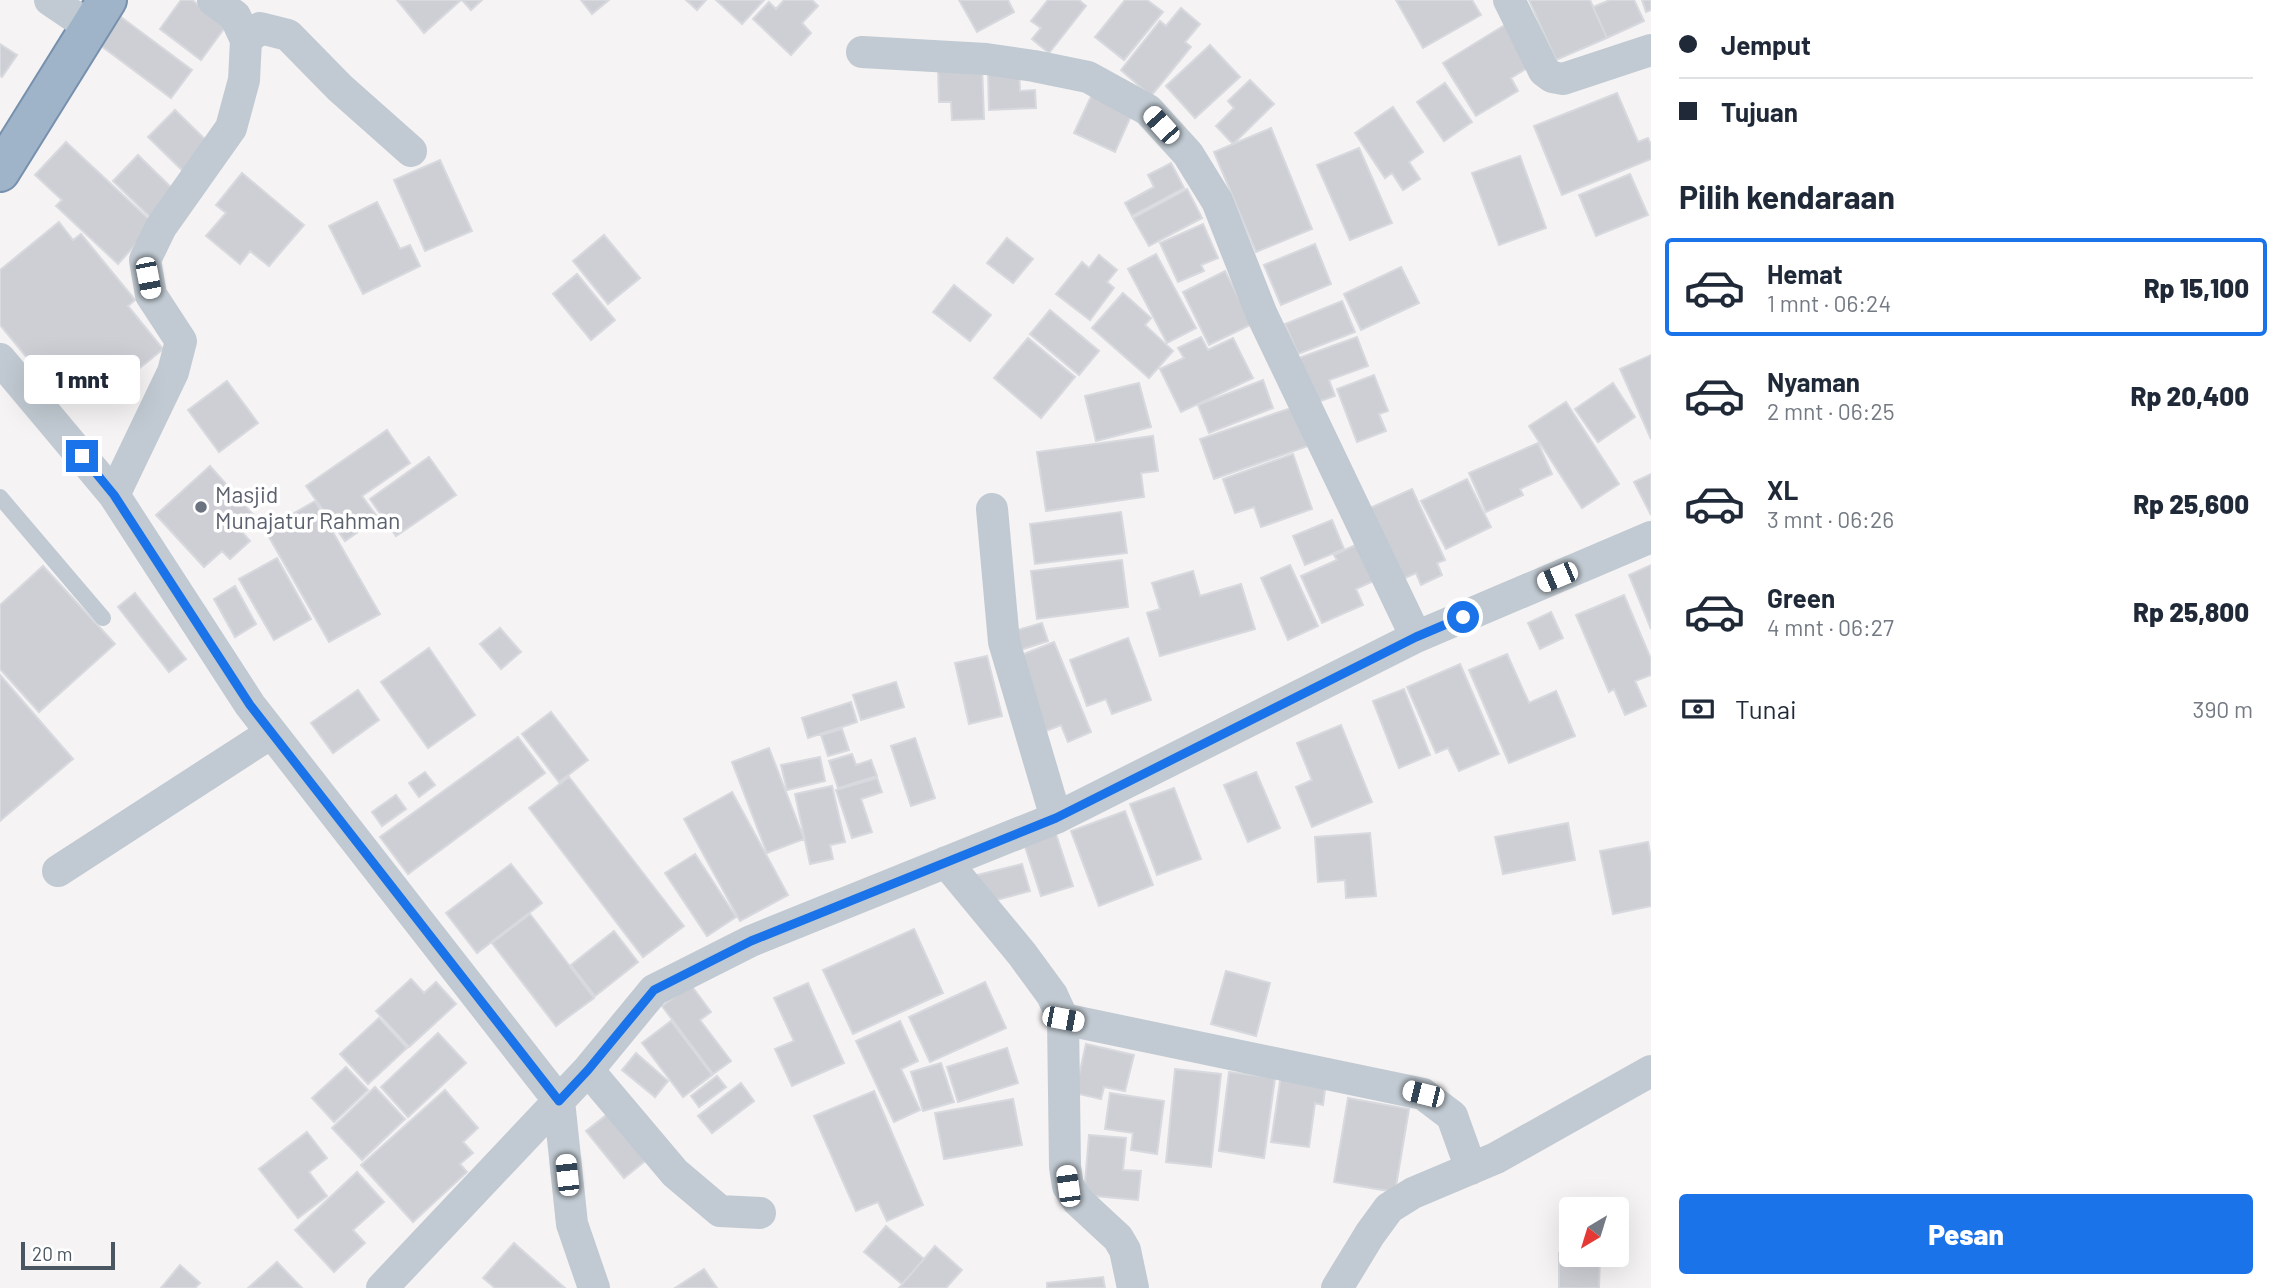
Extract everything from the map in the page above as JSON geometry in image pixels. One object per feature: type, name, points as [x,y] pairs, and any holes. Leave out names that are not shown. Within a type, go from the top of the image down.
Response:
[{"type":"highway","points":[[0,172],[99,13]]},
{"type":"street","points":[[50,0],[99,13]]},
{"type":"street","points":[[114,495],[173,372],[181,341],[151,295],[145,260],[161,227],[231,128],[244,80],[246,40],[235,16],[213,0]]},
{"type":"street","points":[[1509,0],[1544,71],[1552,77],[1563,79],[1651,50]]},
{"type":"street","points":[[246,40],[260,28],[288,35],[340,88],[411,151]]},
{"type":"street","points":[[862,52],[986,59],[1034,66],[1088,77],[1148,110],[1188,154],[1217,201],[1262,315],[1416,637]]},
{"type":"street","points":[[0,359],[114,495],[250,705],[559,1101],[572,1224],[594,1288]]},
{"type":"street","points":[[992,509],[1004,642],[1056,818]]},
{"type":"street","points":[[382,1288],[588,1070],[654,990],[751,941],[1056,818],[1416,637],[1651,537]]},
{"type":"street","points":[[58,871],[271,733]]},
{"type":"street","points":[[946,862],[1022,954],[1052,995],[1063,1019],[1065,1167],[1068,1186],[1078,1201],[1118,1238],[1125,1250],[1133,1288]]},
{"type":"street","points":[[1063,1019],[1423,1094],[1452,1116],[1471,1169]]},
{"type":"street","points":[[588,1070],[675,1173],[720,1212],[760,1213]]},
{"type":"street","points":[[1337,1288],[1389,1208],[1413,1193],[1496,1158],[1651,1071]]},
{"type":"lane","points":[[0,497],[103,618]]},
{"type":"building","points":[[181,0],[192,0],[226,26],[201,60],[160,29]]},
{"type":"building","points":[[397,0],[461,0],[424,33]]},
{"type":"building","points":[[462,0],[482,0],[471,10]]},
{"type":"building","points":[[581,0],[609,0],[592,14]]},
{"type":"building","points":[[686,0],[706,0],[697,10]]},
{"type":"building","points":[[716,0],[764,0],[742,24]]},
{"type":"building","points":[[784,0],[812,0],[818,6],[802,23],[811,33],[791,55],[753,19],[769,2],[776,9]]},
{"type":"building","points":[[959,0],[1008,0],[1014,12],[977,32]]},
{"type":"building","points":[[1048,0],[1079,0],[1086,6],[1049,53],[1032,39],[1041,28],[1031,21]]},
{"type":"building","points":[[1125,0],[1147,0],[1163,12],[1124,60],[1095,37]]},
{"type":"building","points":[[1396,0],[1472,0],[1481,15],[1423,48]]},
{"type":"building","points":[[1529,0],[1590,0],[1607,38],[1556,60]]},
{"type":"building","points":[[1610,0],[1634,0],[1644,21],[1607,38],[1593,7]]},
{"type":"building","points":[[1642,0],[1651,0],[1651,10],[1646,12]]},
{"type":"building","points":[[1181,8],[1200,24],[1185,42],[1191,47],[1151,96],[1121,70],[1160,21],[1166,26]]},
{"type":"building","points":[[121,17],[192,70],[171,98],[100,45]]},
{"type":"building","points":[[1508,23],[1534,64],[1511,78],[1518,91],[1476,116],[1443,63]]},
{"type":"building","points":[[0,44],[17,55],[2,77],[0,75]]},
{"type":"building","points":[[1210,45],[1240,77],[1195,118],[1166,86]]},
{"type":"building","points":[[982,66],[984,119],[952,120],[951,102],[939,102],[938,67]]},
{"type":"building","points":[[1019,68],[1020,91],[1035,90],[1036,108],[989,110],[988,69]]},
{"type":"building","points":[[1250,80],[1274,104],[1233,144],[1216,126],[1234,108],[1228,101]]},
{"type":"building","points":[[1445,83],[1472,122],[1444,141],[1417,102]]},
{"type":"building","points":[[1094,90],[1134,109],[1115,152],[1074,133]]},
{"type":"building","points":[[1617,93],[1638,142],[1648,138],[1651,159],[1562,195],[1534,126]]},
{"type":"building","points":[[1393,107],[1423,152],[1409,162],[1420,179],[1403,190],[1392,173],[1385,178],[1355,133]]},
{"type":"building","points":[[175,110],[213,147],[186,174],[148,137]]},
{"type":"building","points":[[1271,128],[1312,229],[1256,252],[1214,152]]},
{"type":"building","points":[[66,142],[154,224],[118,264],[56,206],[62,200],[35,175]]},
{"type":"building","points":[[1359,148],[1392,223],[1350,240],[1317,165]]},
{"type":"building","points":[[138,155],[179,195],[154,221],[113,181]]},
{"type":"building","points":[[1520,156],[1546,228],[1499,245],[1472,173]]},
{"type":"building","points":[[440,160],[472,231],[425,251],[394,180]]},
{"type":"building","points":[[1171,163],[1184,188],[1132,216],[1125,203],[1154,187],[1148,175]]},
{"type":"building","points":[[242,173],[304,225],[269,266],[250,251],[240,264],[206,236],[226,213],[216,205]]},
{"type":"building","points":[[1630,174],[1648,215],[1596,236],[1579,195]]},
{"type":"building","points":[[1187,189],[1202,218],[1149,246],[1133,218]]},
{"type":"building","points":[[377,202],[400,249],[410,245],[420,266],[363,294],[329,226]]},
{"type":"building","points":[[59,222],[73,240],[81,234],[135,300],[128,306],[163,349],[98,402],[72,371],[52,388],[0,325],[0,270]]},
{"type":"building","points":[[1203,224],[1218,258],[1201,265],[1204,271],[1178,282],[1160,243]]},
{"type":"building","points":[[604,235],[640,278],[608,304],[573,261]]},
{"type":"building","points":[[1007,238],[1033,259],[1013,283],[987,263]]},
{"type":"building","points":[[1315,244],[1331,284],[1281,305],[1264,265]]},
{"type":"building","points":[[1156,254],[1196,328],[1167,343],[1128,269]]},
{"type":"building","points":[[1099,255],[1117,270],[1107,282],[1114,288],[1090,320],[1056,294],[1082,262],[1089,268]]},
{"type":"building","points":[[1401,267],[1419,303],[1361,330],[1344,294]]},
{"type":"building","points":[[1225,271],[1252,324],[1209,345],[1183,292]]},
{"type":"building","points":[[577,274],[615,320],[591,340],[553,294]]},
{"type":"building","points":[[954,285],[991,315],[970,341],[933,312]]},
{"type":"building","points":[[1123,293],[1151,318],[1145,325],[1173,351],[1149,378],[1092,328]]},
{"type":"building","points":[[1342,301],[1355,332],[1298,354],[1285,324]]},
{"type":"building","points":[[1050,310],[1099,351],[1079,375],[1030,334]]},
{"type":"building","points":[[1201,337],[1208,350],[1233,338],[1253,378],[1181,412],[1160,369],[1184,358],[1178,348]]},
{"type":"building","points":[[1357,337],[1368,366],[1329,380],[1335,396],[1309,405],[1293,360]]},
{"type":"building","points":[[1028,338],[1075,377],[1041,418],[994,378]]},
{"type":"building","points":[[1651,355],[1651,439],[1620,369]]},
{"type":"building","points":[[1374,375],[1388,411],[1379,414],[1386,431],[1357,442],[1337,389]]},
{"type":"building","points":[[1263,380],[1273,408],[1209,433],[1198,405]]},
{"type":"building","points":[[227,381],[258,423],[219,452],[188,410]]},
{"type":"building","points":[[1139,383],[1151,427],[1096,441],[1085,396]]},
{"type":"building","points":[[1613,383],[1635,417],[1598,442],[1575,409]]},
{"type":"building","points":[[1566,402],[1619,484],[1582,508],[1529,426]]},
{"type":"building","points":[[1294,407],[1308,446],[1214,479],[1200,439]]},
{"type":"building","points":[[387,430],[410,463],[362,496],[378,518],[345,541],[306,486]]},
{"type":"building","points":[[1153,436],[1158,471],[1141,473],[1144,497],[1046,511],[1037,452]]},
{"type":"building","points":[[1538,443],[1552,474],[1520,489],[1523,495],[1486,512],[1469,473]]},
{"type":"building","points":[[1293,454],[1312,509],[1261,527],[1254,507],[1235,513],[1223,479]]},
{"type":"building","points":[[429,457],[456,495],[396,536],[370,499]]},
{"type":"building","points":[[210,466],[257,519],[242,532],[250,541],[230,559],[222,551],[204,567],[156,515]]},
{"type":"building","points":[[1651,474],[1651,515],[1634,482]]},
{"type":"building","points":[[1467,479],[1491,527],[1446,549],[1421,501]]},
{"type":"building","points":[[1412,489],[1445,560],[1437,563],[1442,575],[1421,585],[1416,573],[1403,579],[1370,508]]},
{"type":"building","points":[[315,501],[380,614],[329,642],[265,530]]},
{"type":"building","points":[[1121,512],[1127,553],[1035,564],[1030,524]]},
{"type":"building","points":[[1332,520],[1344,549],[1305,565],[1293,536]]},
{"type":"building","points":[[1366,540],[1382,577],[1356,589],[1363,605],[1322,623],[1301,576],[1337,560],[1334,555]]},
{"type":"building","points":[[277,558],[311,619],[274,640],[239,579]]},
{"type":"building","points":[[1122,560],[1128,607],[1037,619],[1031,571]]},
{"type":"building","points":[[1290,565],[1318,626],[1288,640],[1261,578]]},
{"type":"building","points":[[1651,565],[1651,629],[1629,575]]},
{"type":"building","points":[[43,566],[115,644],[39,712],[0,669],[0,605]]},
{"type":"building","points":[[1193,571],[1200,596],[1241,584],[1255,629],[1160,656],[1147,613],[1160,609],[1152,583]]},
{"type":"building","points":[[235,586],[256,624],[235,637],[214,599]]},
{"type":"building","points":[[135,593],[186,659],[169,672],[118,607]]},
{"type":"building","points":[[1624,595],[1651,659],[1651,675],[1635,681],[1646,706],[1625,715],[1614,689],[1609,692],[1576,615]]},
{"type":"building","points":[[1551,612],[1563,638],[1540,649],[1528,623]]},
{"type":"building","points":[[1042,623],[1048,641],[1017,651],[1011,632]]},
{"type":"building","points":[[500,628],[521,652],[501,669],[480,644]]},
{"type":"building","points":[[1128,638],[1151,700],[1112,714],[1106,699],[1087,706],[1070,660]]},
{"type":"building","points":[[1054,642],[1091,732],[1068,742],[1061,725],[1046,731],[1016,657]]},
{"type":"building","points":[[429,648],[475,715],[428,748],[381,682]]},
{"type":"building","points":[[1507,654],[1529,703],[1556,691],[1575,736],[1509,763],[1469,670]]},
{"type":"building","points":[[987,656],[1002,716],[969,724],[955,663]]},
{"type":"building","points":[[1460,664],[1499,754],[1459,771],[1448,748],[1436,753],[1407,687]]},
{"type":"building","points":[[0,675],[73,759],[0,821]]},
{"type":"building","points":[[896,682],[904,707],[861,720],[853,695]]},
{"type":"building","points":[[1404,689],[1430,755],[1399,768],[1373,701]]},
{"type":"building","points":[[358,690],[379,720],[333,753],[311,723]]},
{"type":"building","points":[[851,702],[857,722],[808,738],[802,718]]},
{"type":"building","points":[[551,712],[588,760],[559,782],[522,734]]},
{"type":"building","points":[[1341,725],[1372,802],[1312,827],[1296,787],[1312,780],[1297,743]]},
{"type":"building","points":[[842,729],[849,750],[828,756],[821,735]]},
{"type":"building","points":[[518,737],[545,773],[408,874],[380,837]]},
{"type":"building","points":[[915,738],[935,798],[911,806],[891,746]]},
{"type":"building","points":[[769,748],[804,839],[767,853],[732,762]]},
{"type":"building","points":[[852,754],[856,765],[871,760],[877,776],[838,788],[829,761]]},
{"type":"building","points":[[820,757],[825,781],[787,790],[781,765]]},
{"type":"building","points":[[425,772],[435,785],[419,797],[409,783]]},
{"type":"building","points":[[1256,772],[1280,828],[1248,842],[1224,785]]},
{"type":"building","points":[[569,777],[684,926],[643,957],[529,808]]},
{"type":"building","points":[[877,778],[882,792],[861,799],[872,832],[852,838],[836,790]]},
{"type":"building","points":[[832,786],[845,842],[830,845],[833,859],[810,864],[795,794]]},
{"type":"building","points":[[1174,788],[1201,859],[1157,875],[1130,804]]},
{"type":"building","points":[[732,792],[788,895],[740,921],[684,819]]},
{"type":"building","points":[[396,795],[406,809],[382,826],[372,812]]},
{"type":"building","points":[[1125,811],[1153,885],[1099,906],[1071,831]]},
{"type":"building","points":[[1568,823],[1575,860],[1503,874],[1495,837]]},
{"type":"building","points":[[1053,825],[1073,886],[1041,896],[1021,834]]},
{"type":"building","points":[[1370,833],[1376,896],[1346,898],[1345,880],[1318,882],[1315,837]]},
{"type":"building","points":[[1648,842],[1651,858],[1651,906],[1613,914],[1600,851]]},
{"type":"building","points":[[695,854],[736,917],[707,936],[665,873]]},
{"type":"building","points":[[511,864],[542,903],[477,953],[446,913]]},
{"type":"building","points":[[1022,864],[1030,891],[985,903],[977,875]]},
{"type":"building","points":[[530,914],[594,998],[556,1026],[492,943]]},
{"type":"building","points":[[914,929],[943,993],[853,1034],[823,970]]},
{"type":"building","points":[[614,931],[638,962],[595,996],[571,965]]},
{"type":"building","points":[[1226,971],[1270,983],[1256,1036],[1211,1024]]},
{"type":"building","points":[[411,979],[424,993],[436,982],[456,1004],[409,1047],[376,1011]]},
{"type":"building","points":[[985,982],[1006,1028],[930,1062],[909,1017]]},
{"type":"building","points":[[808,983],[844,1063],[792,1086],[775,1049],[794,1041],[774,998]]},
{"type":"building","points":[[691,985],[711,1012],[700,1020],[731,1061],[713,1074],[662,1006]]},
{"type":"building","points":[[379,1018],[407,1048],[368,1084],[340,1054]]},
{"type":"building","points":[[671,1021],[712,1075],[683,1097],[642,1043]]},
{"type":"building","points":[[900,1021],[918,1061],[901,1069],[920,1110],[894,1122],[856,1041]]},
{"type":"building","points":[[438,1033],[466,1063],[408,1117],[381,1087]]},
{"type":"building","points":[[1086,1044],[1134,1055],[1125,1091],[1104,1087],[1101,1099],[1075,1093]]},
{"type":"building","points":[[1007,1048],[1018,1083],[958,1102],[947,1067]]},
{"type":"building","points":[[636,1053],[668,1081],[655,1097],[622,1070]]},
{"type":"building","points":[[941,1063],[954,1102],[923,1111],[911,1072]]},
{"type":"building","points":[[346,1067],[368,1090],[334,1122],[312,1098]]},
{"type":"building","points":[[1175,1069],[1221,1074],[1211,1167],[1166,1162]]},
{"type":"building","points":[[1229,1072],[1275,1078],[1264,1158],[1219,1151]]},
{"type":"building","points":[[1281,1075],[1326,1082],[1323,1105],[1315,1103],[1309,1147],[1271,1142]]},
{"type":"building","points":[[717,1076],[726,1087],[699,1107],[691,1096]]},
{"type":"building","points":[[741,1083],[754,1101],[712,1133],[698,1116]]},
{"type":"building","points":[[375,1087],[405,1119],[362,1160],[332,1128]]},
{"type":"building","points":[[445,1090],[478,1128],[463,1142],[473,1153],[460,1164],[467,1172],[413,1222],[361,1165]]},
{"type":"building","points":[[874,1091],[923,1205],[887,1221],[878,1202],[856,1211],[814,1116]]},
{"type":"building","points":[[1110,1093],[1164,1101],[1157,1154],[1131,1150],[1133,1133],[1105,1129]]},
{"type":"building","points":[[1348,1098],[1409,1109],[1395,1192],[1334,1182]]},
{"type":"building","points":[[1013,1099],[1022,1145],[944,1159],[935,1113]]},
{"type":"building","points":[[613,1110],[650,1157],[624,1178],[586,1131]]},
{"type":"building","points":[[307,1132],[327,1158],[309,1172],[327,1196],[298,1218],[259,1169]]},
{"type":"building","points":[[1089,1135],[1126,1138],[1123,1170],[1141,1171],[1138,1200],[1084,1195]]},
{"type":"building","points":[[357,1172],[384,1202],[353,1230],[365,1243],[334,1272],[295,1230]]},
{"type":"building","points":[[886,1226],[924,1259],[902,1284],[864,1252]]},
{"type":"building","points":[[514,1243],[565,1288],[495,1288],[483,1278]]},
{"type":"building","points":[[935,1246],[962,1270],[946,1288],[899,1288]]},
{"type":"building","points":[[277,1262],[302,1288],[248,1288]]},
{"type":"building","points":[[180,1265],[200,1283],[195,1288],[161,1288]]},
{"type":"building","points":[[1559,1267],[1600,1267],[1599,1288],[1559,1288]]},
{"type":"building","points":[[704,1269],[717,1288],[675,1288]]},
{"type":"building","points":[[1103,1277],[1105,1288],[1047,1288],[1047,1283]]},
{"type":"place","name":"Masjid Munajatur Rahman","points":[[201,507]]},
{"type":"route","points":[[82,456],[114,495],[250,705],[559,1101],[654,990],[751,941],[1056,818],[1416,637],[1463,617]]}]
